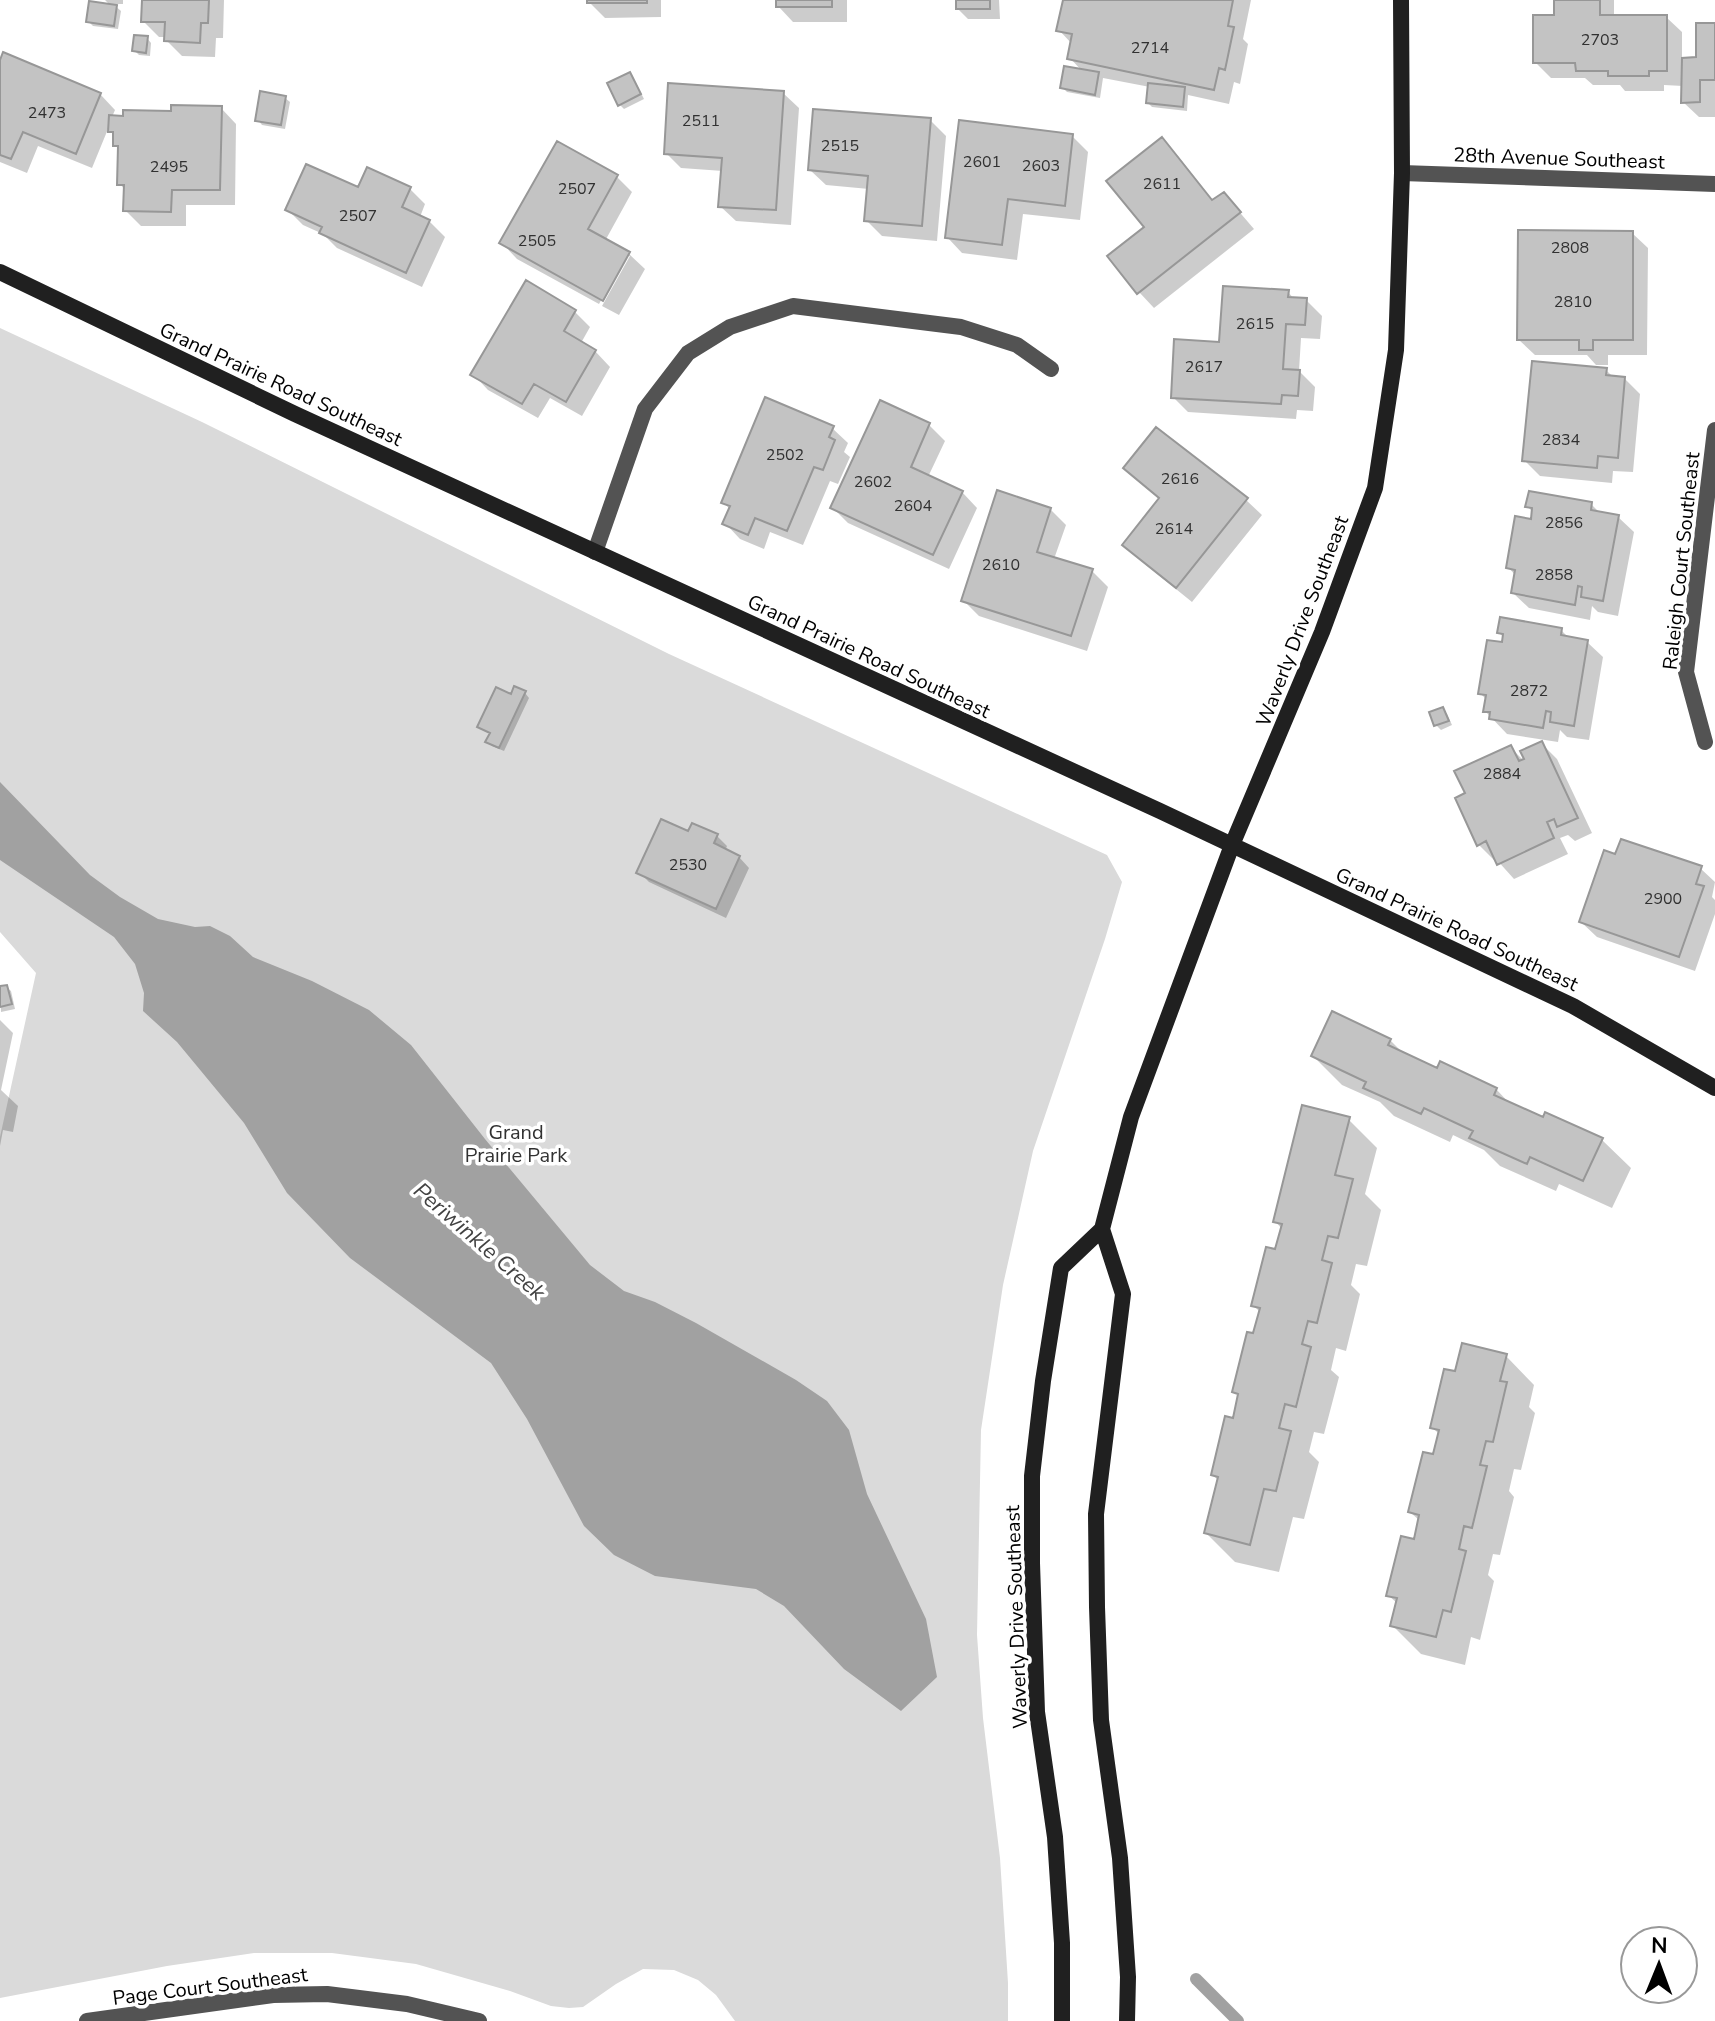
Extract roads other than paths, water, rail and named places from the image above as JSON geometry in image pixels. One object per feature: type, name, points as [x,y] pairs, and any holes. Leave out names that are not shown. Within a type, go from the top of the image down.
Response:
[{"type":"main road","name":"Waverly Drive Southeast","points":[[1062,2021],[1062,1943],[1055,1837],[1037,1712],[1032,1563],[1032,1476],[1061,1268],[1102,1229],[1131,1117],[1232,845],[1322,632],[1375,488],[1396,350],[1402,173],[1401,0]]},
{"type":"main road","name":"Grand Prairie Road Southeast","points":[[0,272],[292,412],[1232,845],[1573,1006],[1715,1088]]},
{"type":"main road","points":[[1102,1229],[1123,1294],[1096,1514],[1096,1592],[1101,1720],[1120,1858],[1128,1977],[1127,2021]]},
{"type":"street","name":"28th Avenue Southeast","points":[[1402,173],[1715,184]]},
{"type":"street","points":[[595,552],[645,409],[688,353],[730,327],[793,306],[961,327],[1017,345],[1051,369]]},
{"type":"street","name":"Raleigh Court Southeast","points":[[1705,742],[1686,672],[1715,430]]},
{"type":"street","name":"Page Court Southeast","points":[[87,2021],[273,1995],[327,1994],[407,2004],[479,2021]]},
{"type":"water","points":[[0,782],[90,875],[120,897],[158,919],[195,927],[210,926],[230,936],[253,957],[312,981],[369,1010],[411,1045],[590,1265],[624,1291],[655,1302],[696,1323],[827,1401],[849,1430],[867,1494],[926,1619],[937,1677],[901,1711],[844,1669],[784,1606],[756,1589],[655,1576],[614,1555],[584,1526],[527,1419],[491,1363],[350,1258],[287,1193],[244,1123],[177,1042],[143,1011],[144,993],[135,964],[114,937],[0,860]]},
{"type":"waterway","name":"Periwinkle Creek","points":[[1196,1979],[1238,2021]]},
{"type":"park label","name":"Grand Prairie Park","points":[[516,1144]]}]
